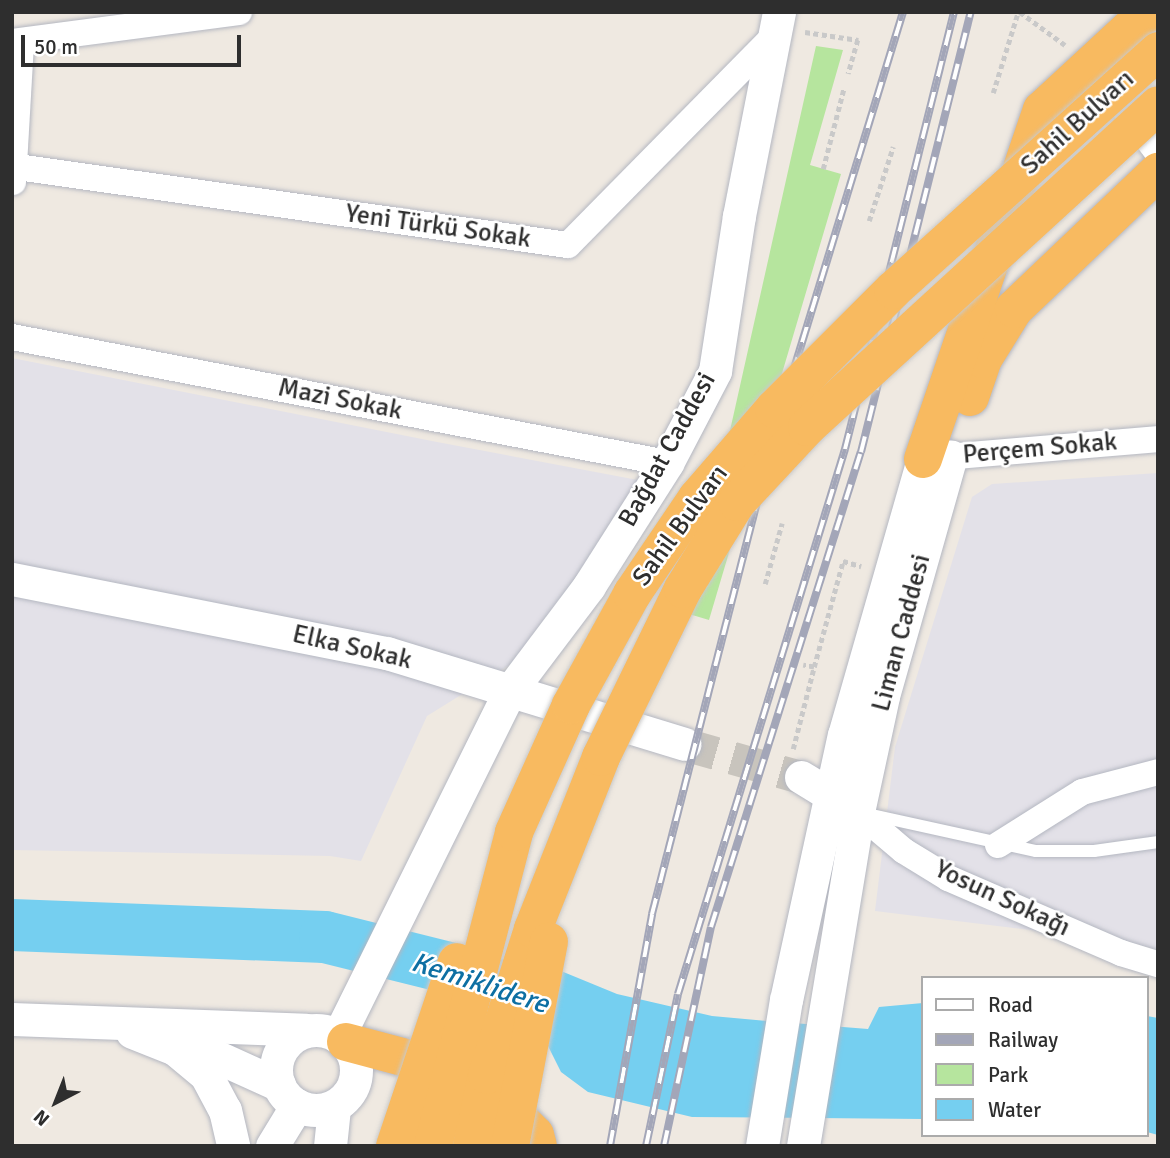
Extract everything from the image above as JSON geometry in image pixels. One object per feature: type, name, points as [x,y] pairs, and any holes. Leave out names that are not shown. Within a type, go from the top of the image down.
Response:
[{"type":"highway","points":[[937,457],[1042,110],[1090,62],[1148,12]]},
{"type":"highway","name":"Sahil Bulvarı","points":[[433,1146],[514,832],[577,694],[632,594],[697,498],[774,409],[893,290],[1158,51]]},
{"type":"highway","name":"Sahil Bulvarı","points":[[472,1146],[502,1024],[563,857],[639,674],[683,589],[737,502],[827,408],[1158,105]]},
{"type":"highway","points":[[937,457],[983,359],[1014,309],[1158,172]]},
{"type":"highway","points":[[395,1146],[482,890],[514,832]]},
{"type":"highway","points":[[510,1146],[530,1057],[563,857]]},
{"type":"highway","points":[[330,1037],[437,1066],[470,1083],[498,1098],[535,1135],[538,1146]]},
{"type":"street","points":[[14,176],[17,42],[240,12]]},
{"type":"street","name":"Yeni Türkü Sokak","points":[[14,176],[568,245],[777,26]]},
{"type":"street","name":"Bağdat Caddesi","points":[[330,1037],[355,1005],[510,691],[589,586],[667,463],[715,371],[738,216],[777,26]]},
{"type":"street","points":[[1090,62],[1158,153]]},
{"type":"street","name":"Mazi Sokak","points":[[12,337],[667,463]]},
{"type":"street","name":"Perçem Sokak","points":[[937,457],[1158,439]]},
{"type":"street","name":"Liman Caddesi","points":[[762,1146],[786,1000],[842,792],[889,575],[937,457]]},
{"type":"street","name":"Liman Caddesi","points":[[803,1146],[829,1000],[842,792],[883,696],[937,457]]},
{"type":"street","name":"Elka Sokak","points":[[12,579],[387,653],[684,744]]},
{"type":"street","points":[[998,845],[1082,792],[1158,772]]},
{"type":"street","points":[[801,777],[842,792]]},
{"type":"street","name":"Yosun Sokağı","points":[[842,792],[904,851],[948,878],[1121,953],[1158,964]]},
{"type":"street","points":[[12,1019],[89,1022],[330,1037],[353,1053],[356,1078],[352,1090],[334,1107],[322,1110],[166,1034],[89,1022]]},
{"type":"street","points":[[89,1022],[149,1036],[197,1066],[220,1098],[233,1146]]},
{"type":"street","points":[[272,1146],[288,1095],[277,1058],[284,1046],[330,1037]]},
{"type":"street","points":[[330,1146],[334,1107]]},
{"type":"lane","points":[[842,792],[998,845],[1036,851],[1094,851],[1158,842]]},
{"type":"path","points":[[993,93],[1019,12],[1090,62]]},
{"type":"path","points":[[777,26],[858,40],[848,74]]},
{"type":"path","points":[[823,169],[844,88]]},
{"type":"path","points":[[869,221],[893,147]]},
{"type":"path","points":[[765,583],[782,523]]},
{"type":"path","points":[[842,792],[791,748],[843,561],[889,575]]},
{"type":"path","points":[[803,664],[814,667]]},
{"type":"shaded area","points":[[12,358],[643,481],[519,659],[427,716],[361,861],[330,856],[12,850]]},
{"type":"shaded area","points":[[1158,473],[1158,950],[1129,942],[875,911],[895,747],[972,497],[992,484]]},
{"type":"green space","points":[[816,46],[843,50],[810,165],[841,174],[709,620],[689,614]]},
{"type":"water","points":[[561,971],[617,994],[712,1016],[756,1020],[868,1029],[879,1007],[922,1003],[922,1119],[692,1117],[588,1092],[561,1072],[542,1034]]},
{"type":"water","points":[[1149,1016],[1158,1018],[1158,1135],[1149,1133]]},
{"type":"waterway","name":"Kemiklidere","points":[[12,925],[325,937],[461,971],[505,988]]},
{"type":"tunnel","points":[[684,744],[801,777]]},
{"type":"railway","points":[[610,1146],[652,914],[774,434],[903,12]]},
{"type":"railway","points":[[646,1146],[678,994],[845,449],[954,12]]},
{"type":"railway","points":[[664,1146],[711,927],[861,452],[971,12]]}]
